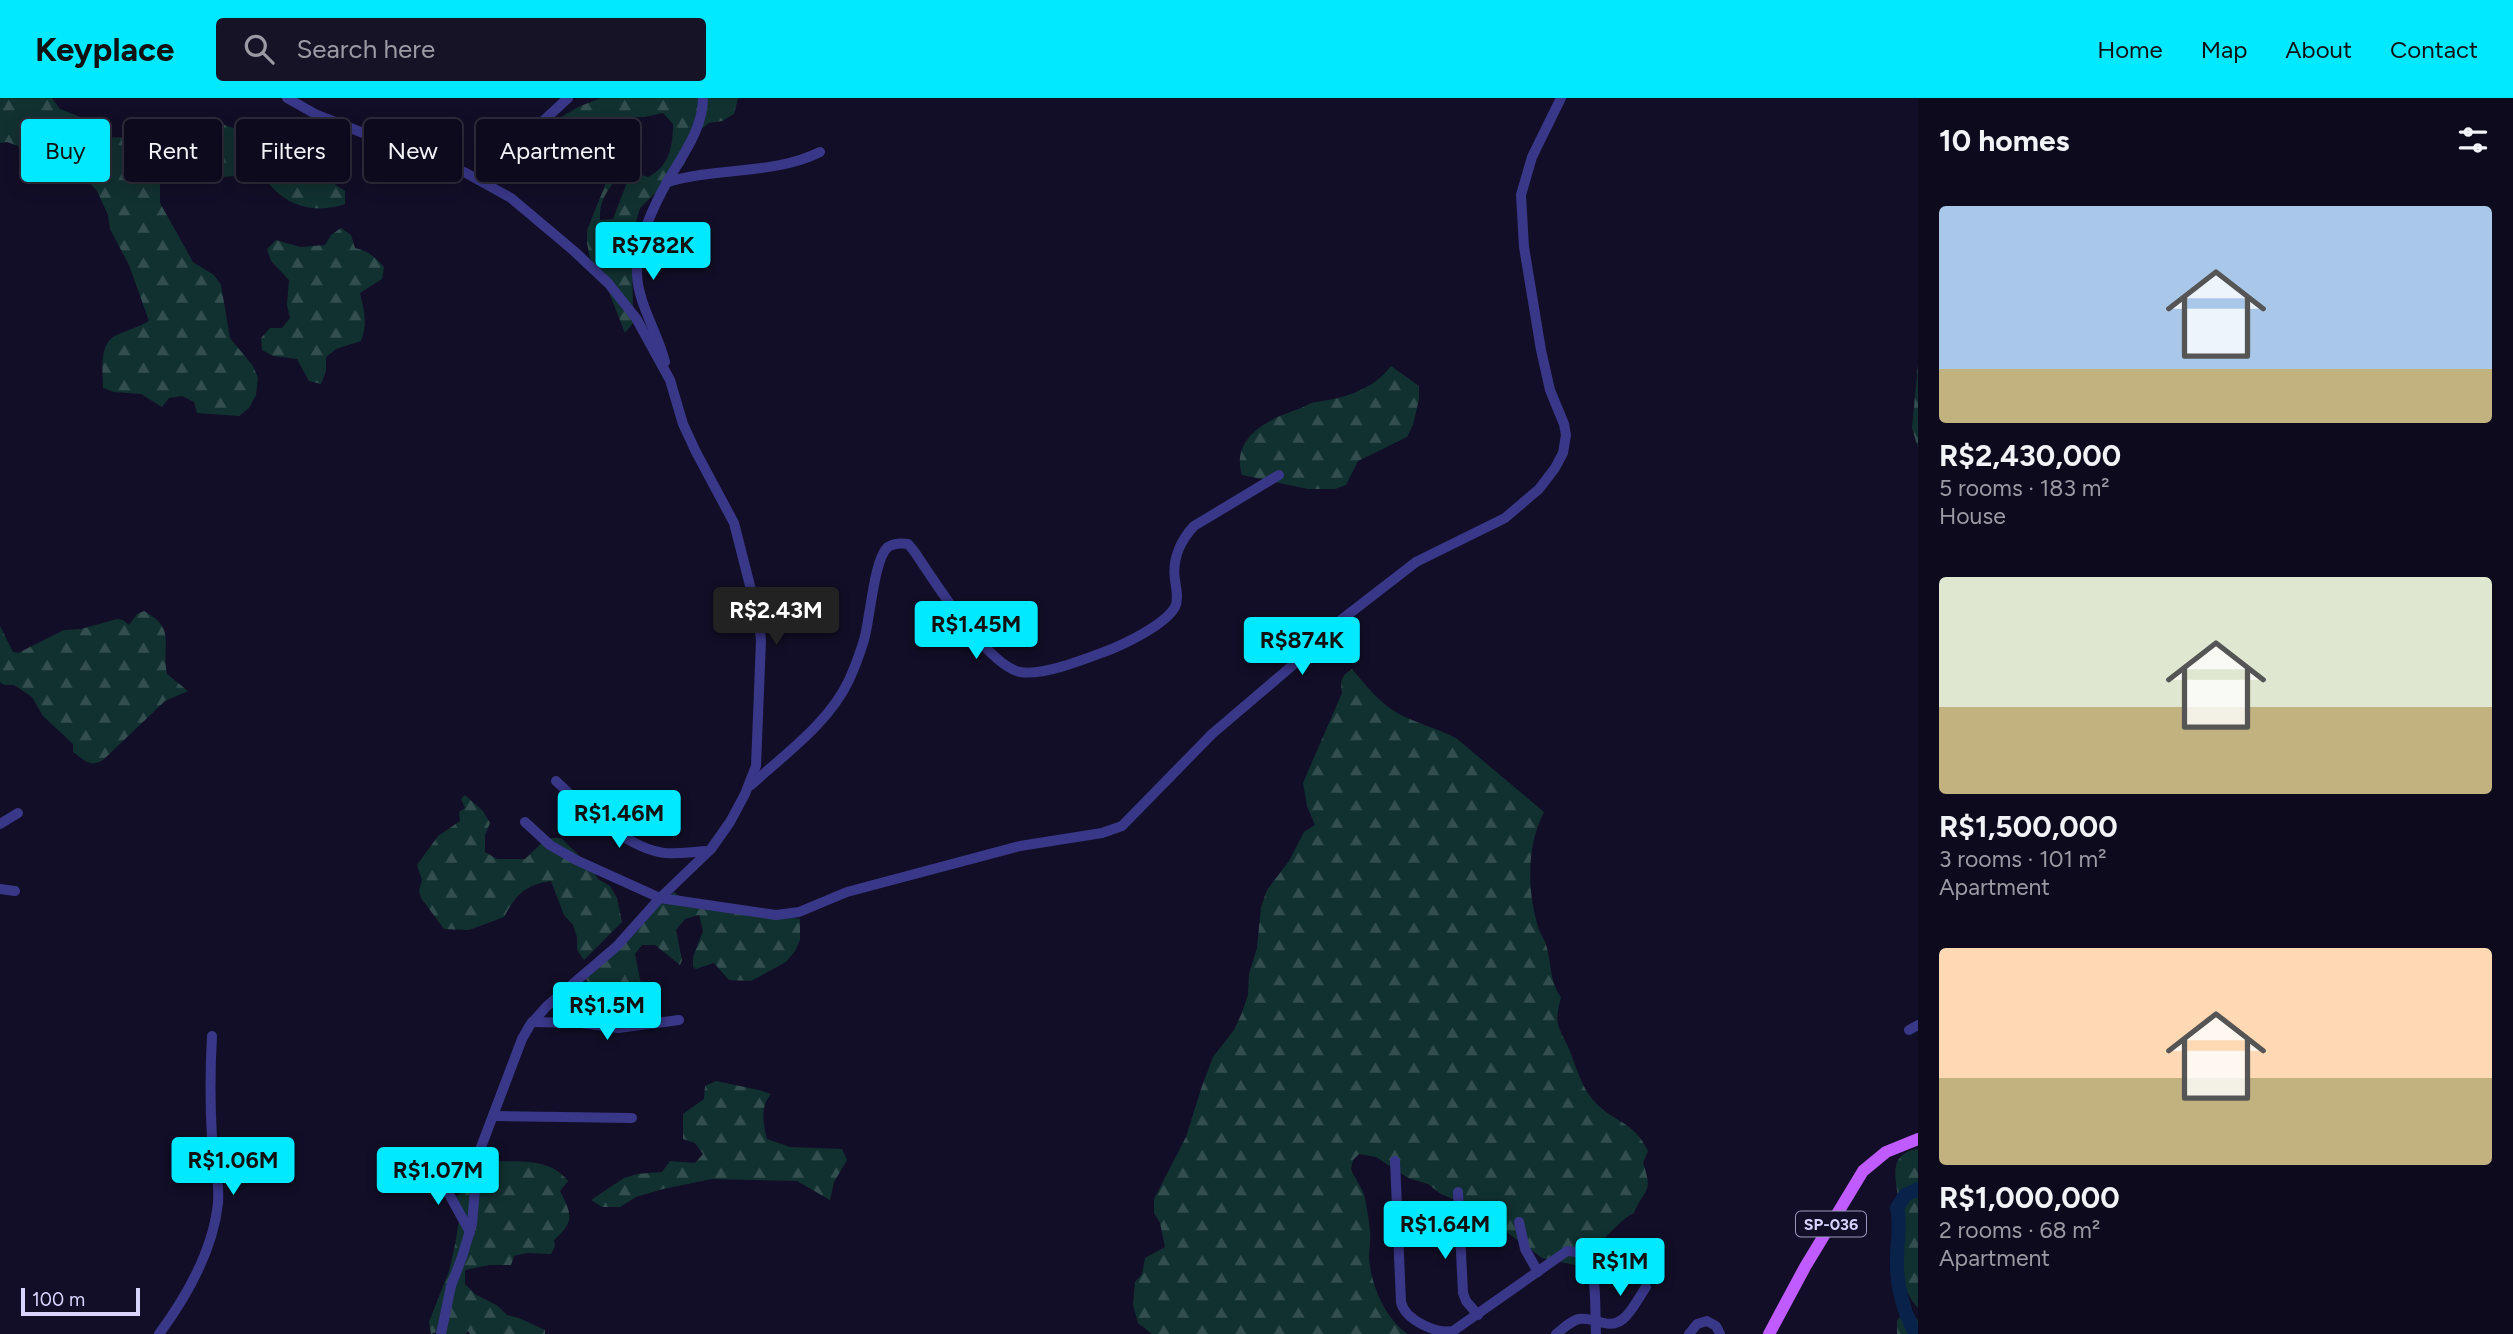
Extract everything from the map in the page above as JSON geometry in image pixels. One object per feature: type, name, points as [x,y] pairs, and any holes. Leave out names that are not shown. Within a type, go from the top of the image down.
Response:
[{"type":"main road","name":"SP-036","points":[[1769,1334],[1805,1267],[1863,1171],[1885,1152],[1918,1139]]},
{"type":"street","points":[[286,98],[317,115],[476,179]]},
{"type":"street","points":[[545,119],[568,98]]},
{"type":"street","points":[[442,1334],[451,1286],[470,1232],[478,1155],[522,1040],[532,1022],[547,1006],[617,946],[660,898],[709,851],[730,822],[756,766],[761,661],[758,617],[734,523],[683,424],[663,354],[639,288],[637,272],[639,249],[650,219],[695,133],[703,108],[703,98]]},
{"type":"street","points":[[525,822],[550,845],[576,860],[660,898],[776,915],[789,914],[847,892],[1020,846],[1114,830],[1122,826],[1212,734],[1366,599],[1416,562],[1505,518],[1539,489],[1555,468],[1563,453],[1564,424],[1550,390],[1535,315],[1524,247],[1521,195],[1532,157],[1561,98]]},
{"type":"street","points":[[667,182],[693,174],[792,164],[820,152]]},
{"type":"street","points":[[483,182],[511,198],[608,283],[636,318],[670,380]]},
{"type":"street","points":[[748,787],[815,727],[834,705],[849,681],[869,623],[878,563],[888,547],[897,543],[908,544],[985,648],[1007,666],[1019,672],[1030,672],[1081,661],[1116,648],[1135,639],[1170,612],[1177,601],[1175,562],[1186,535],[1194,526],[1279,475]]},
{"type":"street","points":[[556,781],[589,812],[650,850],[662,853],[709,851]]},
{"type":"street","points":[[0,824],[18,813]]},
{"type":"street","points":[[0,889],[15,891]]},
{"type":"street","points":[[532,1022],[581,1023],[618,1028],[680,1020]]},
{"type":"street","points":[[159,1334],[175,1313],[199,1269],[209,1244],[218,1205],[219,1187],[210,1100],[212,1036]]},
{"type":"street","points":[[493,1116],[632,1118]]},
{"type":"street","points":[[1395,1161],[1403,1310],[1437,1332],[1458,1329],[1567,1251],[1577,1252],[1586,1257],[1592,1269],[1596,1334]]},
{"type":"street","points":[[434,1167],[470,1232]]},
{"type":"street","points":[[1458,1192],[1463,1293],[1478,1315]]},
{"type":"street","points":[[1519,1222],[1525,1249],[1538,1272]]},
{"type":"street","points":[[1556,1334],[1576,1320],[1610,1324],[1622,1320],[1646,1287]]},
{"type":"street","points":[[1689,1334],[1697,1324],[1707,1321],[1716,1326],[1720,1334]]},
{"type":"green space","points":[[0,98],[52,98],[60,109],[85,119],[21,119],[21,154],[18,146],[7,142],[0,143]]},
{"type":"green space","points":[[601,98],[738,98],[734,114],[722,121],[709,123],[699,131],[684,165],[640,208],[632,236],[633,323],[625,333],[607,287],[590,258],[587,230],[606,182],[614,182],[603,201],[600,220],[613,219],[627,182],[640,182],[640,175],[648,177],[661,168],[671,148],[673,124],[663,113],[645,117],[558,119]]},
{"type":"green space","points":[[222,124],[236,129],[236,176],[222,177]]},
{"type":"green space","points":[[124,137],[124,182],[160,182],[160,203],[193,262],[214,275],[221,285],[230,338],[253,366],[258,378],[256,395],[249,408],[239,416],[197,413],[194,402],[182,396],[169,398],[162,407],[141,394],[114,392],[103,388],[103,361],[108,342],[115,336],[149,321],[129,265],[110,229],[108,215],[97,191],[89,182],[110,182],[110,138]]},
{"type":"green space","points":[[268,182],[331,182],[345,191],[345,204],[310,208],[289,201]]},
{"type":"green space","points":[[341,228],[351,235],[355,248],[371,255],[384,267],[382,279],[360,293],[365,323],[361,341],[336,349],[326,357],[326,371],[321,384],[309,381],[297,359],[273,356],[262,350],[261,338],[270,328],[282,328],[290,318],[287,305],[289,280],[271,261],[267,249],[276,240],[300,247],[325,245],[331,235]]},
{"type":"green space","points":[[1918,364],[1918,448],[1912,428]]},
{"type":"green space","points":[[1391,366],[1419,386],[1413,425],[1407,437],[1358,461],[1346,485],[1335,489],[1308,489],[1242,475],[1242,449],[1247,439],[1266,423],[1310,403],[1340,398],[1360,390],[1377,380]]},
{"type":"green space","points":[[144,611],[161,624],[164,631],[167,674],[188,691],[165,701],[103,760],[87,762],[73,752],[73,744],[43,716],[32,697],[14,685],[0,682],[0,626],[13,652],[18,653],[64,630],[81,629],[117,619],[129,625],[137,614]]},
{"type":"green space","points":[[1352,669],[1392,710],[1456,738],[1544,812],[1534,840],[1530,870],[1535,915],[1545,943],[1554,985],[1561,997],[1558,1024],[1589,1094],[1600,1107],[1638,1135],[1648,1151],[1643,1163],[1648,1186],[1634,1213],[1602,1240],[1604,1256],[1599,1260],[1599,1267],[1595,1272],[1542,1258],[1501,1228],[1482,1221],[1471,1207],[1441,1194],[1428,1184],[1408,1178],[1376,1157],[1359,1154],[1353,1160],[1351,1169],[1365,1198],[1373,1279],[1392,1320],[1408,1334],[1152,1334],[1138,1323],[1133,1305],[1135,1282],[1142,1274],[1145,1258],[1165,1247],[1160,1223],[1154,1213],[1154,1199],[1186,1137],[1213,1057],[1234,1030],[1241,1015],[1248,995],[1261,907],[1267,890],[1289,861],[1304,832],[1315,825],[1307,806],[1303,783],[1342,693],[1342,679]]},
{"type":"green space","points":[[465,795],[483,811],[490,823],[485,835],[485,852],[497,859],[525,859],[547,838],[561,838],[591,867],[598,879],[610,886],[617,898],[622,922],[584,960],[577,950],[573,925],[564,915],[551,881],[527,888],[504,917],[469,930],[444,929],[421,898],[419,891],[422,880],[417,865],[438,836],[460,821],[459,812],[465,808],[461,799]]},
{"type":"green space","points":[[674,892],[679,896],[800,919],[800,940],[786,962],[751,981],[729,980],[714,963],[696,969],[693,967],[693,957],[703,931],[699,915],[685,919],[676,930],[682,960],[680,965],[655,945],[642,945],[635,954],[648,1019],[637,1019],[620,995],[603,993],[593,988],[585,974]]},
{"type":"green space","points":[[716,1081],[771,1094],[764,1110],[767,1139],[790,1147],[842,1149],[847,1160],[834,1182],[830,1200],[797,1181],[712,1179],[636,1197],[620,1207],[602,1207],[591,1200],[624,1178],[662,1172],[670,1161],[695,1163],[703,1154],[695,1143],[683,1139],[683,1114],[704,1099],[705,1086]]},
{"type":"green space","points":[[1918,1149],[1918,1308],[1904,1285],[1897,1259],[1899,1208],[1895,1172],[1900,1157]]},
{"type":"green space","points":[[496,1161],[544,1165],[553,1168],[568,1181],[560,1191],[569,1212],[568,1222],[554,1240],[555,1246],[551,1254],[527,1253],[514,1256],[511,1265],[489,1265],[465,1270],[465,1284],[475,1294],[498,1306],[507,1315],[545,1330],[545,1334],[470,1334],[468,1331],[465,1334],[442,1334],[439,1331],[431,1334],[429,1322],[449,1271],[455,1245],[460,1214],[453,1199],[465,1190],[472,1177]]},
{"type":"green space","points":[[1902,1314],[1918,1320],[1918,1334],[1897,1334],[1897,1321]]},
{"type":"waterway","points":[[1916,1334],[1907,1316],[1899,1288],[1897,1208],[1905,1195],[1918,1189]]}]
